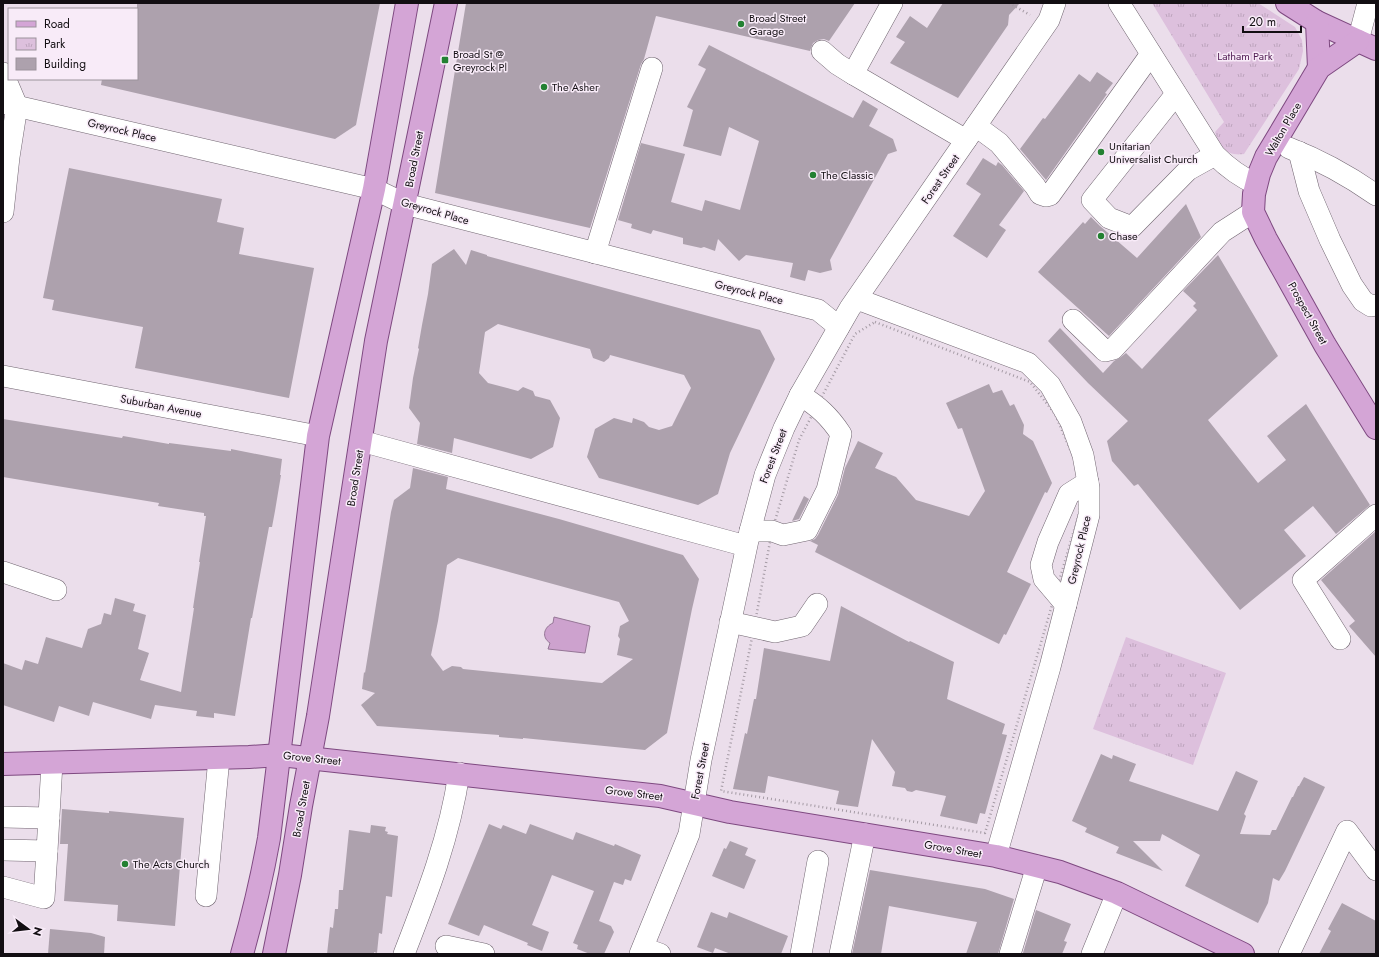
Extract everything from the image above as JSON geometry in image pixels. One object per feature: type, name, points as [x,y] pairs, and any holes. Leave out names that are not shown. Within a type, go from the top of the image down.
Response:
[{"type":"main road","points":[[242,954],[254,912],[263,872],[280,755],[318,436],[374,189],[407,3]]},
{"type":"main road","name":"Broad Street","points":[[274,954],[311,758],[376,341],[446,3]]},
{"type":"main road","points":[[1287,3],[1312,13],[1367,45]]},
{"type":"main road","points":[[1312,13],[1319,68]]},
{"type":"main road","name":"Walton Place","points":[[1255,197],[1262,168],[1274,143],[1319,68],[1367,45]]},
{"type":"main road","name":"Prospect Street","points":[[1255,197],[1266,239],[1325,345],[1376,428]]},
{"type":"main road","name":"Grove Street","points":[[3,764],[280,755],[660,796],[730,812],[996,856],[1037,866],[1075,877],[1117,893],[1243,954]]},
{"type":"street","points":[[854,74],[892,3]]},
{"type":"street","name":"Forest Street","points":[[648,952],[689,834],[730,622],[748,539],[765,475],[784,428],[800,395],[857,299],[971,133],[1052,11],[1062,8],[1065,3]]},
{"type":"street","points":[[1073,320],[1102,348],[1106,350],[1113,349],[1255,197],[1245,179],[1227,167],[1215,155],[1119,3]]},
{"type":"street","points":[[1367,45],[1368,3]]},
{"type":"street","points":[[822,51],[837,64],[854,74],[971,133],[999,142],[1040,194],[1046,196],[1050,195],[1151,54]]},
{"type":"street","points":[[595,253],[652,68]]},
{"type":"street","points":[[3,73],[10,104],[9,157],[3,212]]},
{"type":"street","points":[[1176,94],[1092,200],[1109,218],[1132,227],[1188,170],[1215,155]]},
{"type":"street","name":"Greyrock Place","points":[[10,104],[374,189],[405,204],[818,310],[839,327]]},
{"type":"street","points":[[1274,143],[1298,152],[1352,179],[1376,195]]},
{"type":"street","points":[[1298,152],[1308,191],[1352,285],[1363,301],[1371,306],[1376,306]]},
{"type":"street","name":"Greyrock Place","points":[[857,299],[1028,363],[1050,385],[1071,422],[1083,455],[1083,485],[1089,488],[1089,515],[1061,599],[996,856]]},
{"type":"street","name":"Suburban Avenue","points":[[3,376],[318,436]]},
{"type":"street","points":[[361,441],[748,539],[772,531],[783,535],[807,530],[827,490],[842,434],[832,420],[817,406],[800,395]]},
{"type":"street","points":[[1061,599],[1044,579],[1041,565],[1048,542],[1069,494],[1083,485]]},
{"type":"street","points":[[1340,639],[1303,580],[1376,515]]},
{"type":"street","points":[[3,572],[56,590]]},
{"type":"street","points":[[730,622],[775,632],[802,626],[817,604]]},
{"type":"street","points":[[206,896],[219,758]]},
{"type":"street","points":[[3,887],[44,898],[52,763]]},
{"type":"street","points":[[404,954],[444,846],[455,800],[459,774]]},
{"type":"street","points":[[3,817],[49,818]]},
{"type":"street","points":[[1289,954],[1347,831],[1376,870]]},
{"type":"street","points":[[840,954],[865,834]]},
{"type":"street","points":[[3,850],[47,851]]},
{"type":"street","points":[[801,954],[818,861]]},
{"type":"street","points":[[1010,954],[1037,866]]},
{"type":"street","points":[[1092,954],[1117,893]]},
{"type":"street","points":[[446,946],[484,954]]},
{"type":"path","points":[[721,791],[985,833],[1061,599],[1080,510],[1083,485],[1078,468],[1055,414]]},
{"type":"green space","name":"Latham Park","points":[[1152,3],[1258,3],[1295,27],[1302,40],[1303,51],[1299,69],[1244,154],[1233,154],[1222,147],[1215,132],[1224,122]]},
{"type":"green space","points":[[1126,637],[1226,673],[1193,765],[1093,729]]},
{"type":"shaded area","points":[[554,617],[590,626],[585,653],[548,649],[550,643],[545,638],[545,632],[547,627],[553,623]]},
{"type":"building","points":[[137,3],[380,3],[356,125],[335,139],[101,85],[102,80],[138,80]]},
{"type":"building","name":"The Asher","points":[[466,3],[855,3],[829,41],[824,39],[818,40],[813,43],[810,51],[656,16],[644,59],[641,64],[590,228],[435,193]]},
{"type":"building","points":[[943,3],[1020,3],[1009,15],[1008,25],[958,98],[890,63],[905,42],[896,37],[910,16],[927,28]]},
{"type":"building","name":"The Classic","points":[[709,45],[853,118],[863,100],[878,109],[869,126],[893,139],[897,151],[888,154],[830,260],[832,270],[820,273],[808,270],[805,281],[790,277],[793,263],[746,255],[739,261],[718,239],[715,251],[704,247],[701,248],[683,244],[683,238],[653,230],[651,234],[631,228],[632,224],[618,220],[641,143],[685,154],[671,202],[702,211],[705,200],[740,210],[759,141],[729,127],[721,156],[683,146],[693,110],[687,107],[706,69],[698,65]]},
{"type":"building","points":[[1097,72],[1113,83],[1105,93],[1107,94],[1046,180],[1020,149],[1079,74],[1090,82]]},
{"type":"building","points":[[983,158],[996,166],[998,162],[1002,165],[1024,191],[999,225],[1006,230],[987,258],[953,236],[981,194],[966,184]]},
{"type":"building","points":[[69,168],[222,199],[217,222],[244,228],[239,254],[314,268],[289,398],[135,368],[143,327],[52,310],[54,300],[43,298]]},
{"type":"building","points":[[1186,204],[1201,237],[1109,336],[1038,272],[1083,222],[1085,224],[1091,217],[1137,258]]},
{"type":"building","points":[[454,249],[466,265],[471,250],[487,256],[760,330],[775,359],[730,453],[718,494],[698,505],[599,478],[587,457],[595,429],[614,418],[632,423],[633,418],[644,422],[649,427],[659,430],[672,426],[691,388],[684,375],[610,355],[604,362],[593,358],[590,349],[498,324],[485,332],[479,373],[488,383],[518,391],[523,387],[533,391],[535,396],[550,400],[560,418],[553,447],[531,459],[454,438],[452,453],[417,444],[420,423],[409,408],[432,264]]},
{"type":"building","points":[[1218,255],[1278,356],[1208,420],[1258,483],[1286,460],[1267,436],[1306,404],[1370,505],[1336,534],[1313,506],[1284,530],[1306,556],[1240,610],[1138,484],[1134,486],[1112,461],[1107,441],[1128,421],[1088,383],[1048,341],[1060,328],[1103,373],[1114,361],[1126,353],[1142,369],[1197,310],[1193,306],[1196,303],[1183,291]]},
{"type":"building","points":[[989,384],[993,393],[1002,390],[1010,406],[1014,404],[1024,425],[1023,434],[1033,441],[1052,483],[1047,493],[1045,492],[1007,572],[1031,584],[1006,635],[1004,634],[999,644],[815,552],[818,545],[810,541],[815,539],[818,535],[838,495],[845,468],[858,441],[883,453],[875,468],[896,477],[916,500],[969,516],[985,491],[962,428],[958,429],[946,403]]},
{"type":"building","points":[[3,419],[122,438],[123,436],[169,444],[231,451],[231,449],[282,459],[275,511],[272,527],[269,527],[251,618],[235,716],[214,713],[214,718],[196,716],[197,711],[155,705],[151,719],[93,702],[89,716],[59,706],[54,722],[3,705],[3,663],[22,670],[25,660],[38,664],[46,637],[82,648],[88,629],[101,624],[104,613],[111,615],[115,598],[135,604],[133,611],[146,615],[138,649],[149,653],[140,680],[181,692],[206,516],[204,516],[204,513],[158,506],[159,503],[3,477]]},
{"type":"building","points":[[413,468],[448,477],[446,489],[559,519],[683,555],[699,579],[667,733],[645,750],[499,737],[499,735],[377,726],[361,705],[375,693],[362,689],[364,672],[365,673],[394,500],[410,488]],"holes":[[[458,558],[619,602],[629,621],[620,626],[618,636],[620,639],[617,655],[633,659],[602,683],[463,669],[461,667],[452,666],[443,671],[431,655],[447,565]]]},
{"type":"building","points":[[804,496],[809,499],[799,519],[792,521]]},
{"type":"building","points":[[1376,531],[1376,657],[1349,626],[1355,621],[1321,580]]},
{"type":"building","points":[[841,606],[909,642],[910,641],[954,662],[947,699],[1005,724],[1002,734],[1007,735],[985,814],[980,813],[977,824],[940,816],[946,796],[916,790],[912,792],[907,791],[905,788],[892,786],[895,772],[872,739],[858,807],[836,804],[839,791],[768,776],[765,793],[733,789],[745,733],[747,734],[754,699],[756,699],[764,648],[830,661]]},
{"type":"building","points":[[1101,754],[1112,759],[1113,755],[1136,764],[1129,781],[1218,811],[1236,771],[1258,781],[1244,814],[1246,816],[1240,834],[1270,835],[1272,830],[1276,830],[1292,797],[1304,777],[1325,787],[1285,871],[1279,881],[1273,878],[1268,903],[1258,923],[1185,886],[1200,855],[1162,834],[1160,841],[1133,841],[1163,871],[1116,853],[1119,847],[1085,832],[1087,828],[1072,821]]},
{"type":"building","points":[[62,809],[109,813],[109,811],[184,818],[175,926],[117,921],[118,905],[64,901],[68,844],[60,844]]},
{"type":"building","points":[[489,824],[501,829],[503,825],[526,834],[530,824],[573,840],[576,832],[614,846],[615,844],[641,855],[631,881],[625,879],[623,885],[614,882],[599,921],[611,926],[614,932],[604,954],[590,954],[577,949],[578,945],[573,943],[594,891],[552,875],[532,925],[549,932],[542,951],[527,945],[528,943],[484,925],[479,936],[448,924]]},
{"type":"building","points":[[371,825],[386,827],[385,831],[388,832],[387,834],[398,836],[392,897],[386,896],[382,934],[379,933],[377,953],[327,954],[330,927],[333,928],[335,909],[338,909],[339,890],[343,890],[349,830],[370,833]]},
{"type":"building","points":[[730,841],[748,848],[745,855],[756,860],[744,889],[712,876],[724,848],[726,849]]},
{"type":"building","points":[[870,870],[985,889],[1014,899],[998,954],[966,954],[977,922],[889,906],[881,954],[852,954]]},
{"type":"building","points":[[1342,903],[1376,921],[1376,954],[1319,954],[1331,931],[1328,929]]},
{"type":"building","points":[[1036,910],[1071,924],[1064,941],[1067,942],[1062,954],[1023,953]]},
{"type":"building","points":[[711,912],[727,918],[729,912],[788,936],[781,954],[731,954],[715,948],[713,953],[697,947]]},
{"type":"building","points":[[50,929],[91,933],[105,937],[104,954],[48,954]]},
{"type":"place","name":"Broad Street Garage","points":[[741,24]]},
{"type":"place","name":"Broad St @ Greyrock Pl","points":[[445,60]]},
{"type":"place","name":"The Asher","points":[[544,87]]},
{"type":"place","name":"Unitarian Universalist Church","points":[[1101,152]]},
{"type":"place","name":"The Classic","points":[[813,175]]},
{"type":"place","name":"Chase","points":[[1101,236]]},
{"type":"place","name":"The Acts Church","points":[[125,864]]}]
